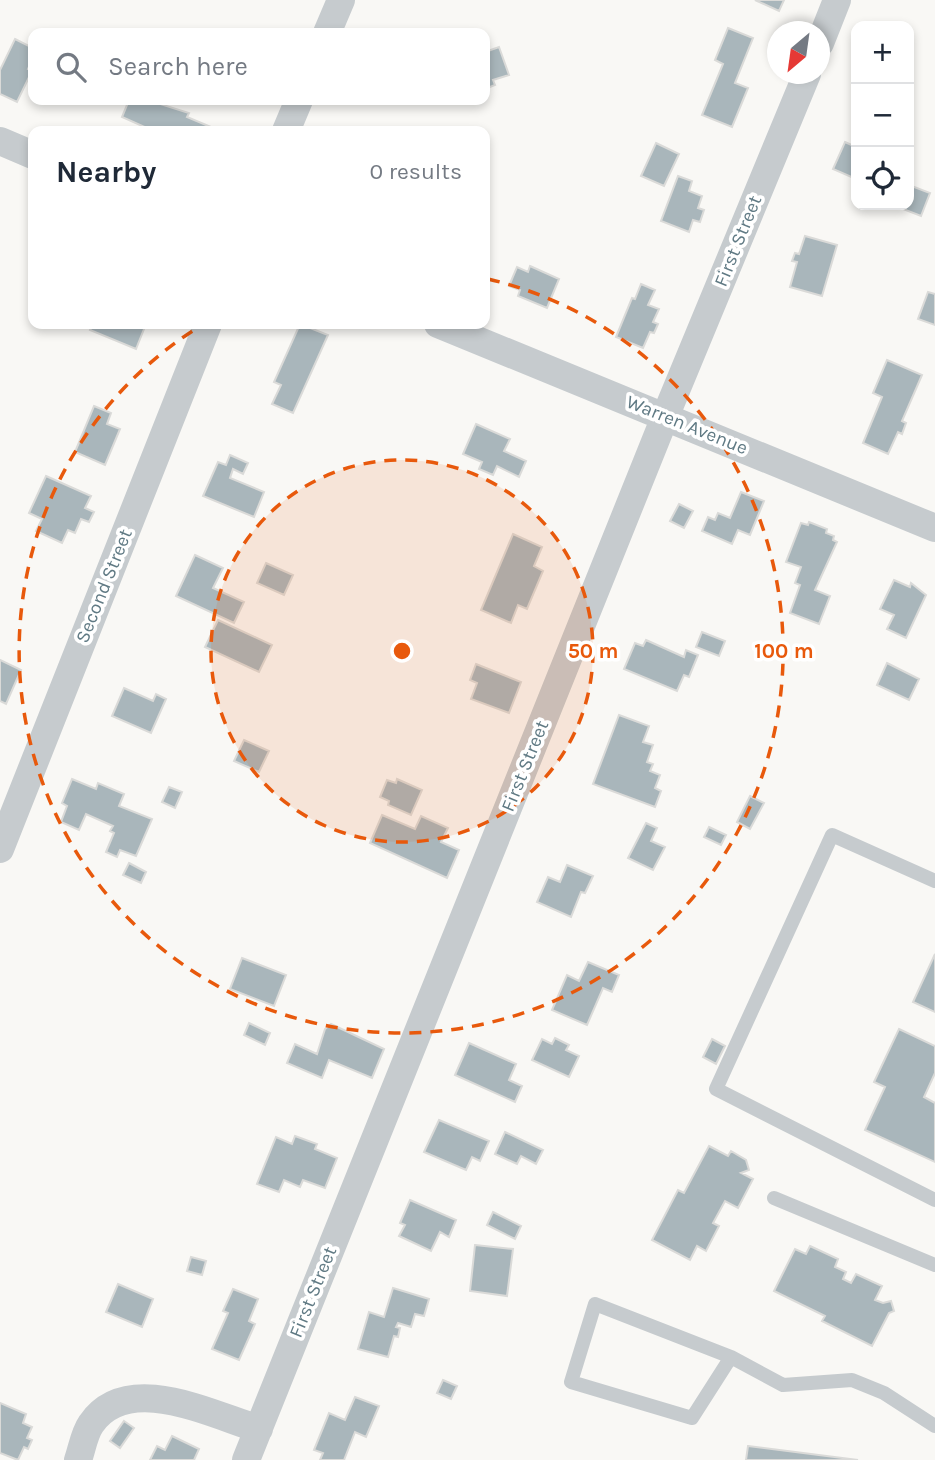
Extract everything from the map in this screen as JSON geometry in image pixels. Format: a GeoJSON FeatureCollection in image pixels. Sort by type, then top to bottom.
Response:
{"type":"FeatureCollection","features":[{"type":"Feature","properties":{"kind":"street"},"geometry":{"type":"LineString","coordinates":[[329,28],[341,0]]}},
{"type":"Feature","properties":{"kind":"street"},"geometry":{"type":"LineString","coordinates":[[829,21],[837,0]]}},
{"type":"Feature","properties":{"kind":"street","name":"First Street"},"geometry":{"type":"LineString","coordinates":[[246,1460],[665,417],[803,84]]}},
{"type":"Feature","properties":{"kind":"street"},"geometry":{"type":"LineString","coordinates":[[288,126],[297,105]]}},
{"type":"Feature","properties":{"kind":"street"},"geometry":{"type":"LineString","coordinates":[[0,141],[28,153]]}},
{"type":"Feature","properties":{"kind":"street","name":"Second Street"},"geometry":{"type":"LineString","coordinates":[[0,849],[206,329]]}},
{"type":"Feature","properties":{"kind":"street","name":"Warren Avenue"},"geometry":{"type":"LineString","coordinates":[[450,329],[935,528]]}},
{"type":"Feature","properties":{"kind":"street"},"geometry":{"type":"LineString","coordinates":[[78,1460],[89,1426],[101,1412],[119,1401],[136,1396],[159,1398],[258,1429]]}},
{"type":"Feature","properties":{"kind":"lane"},"geometry":{"type":"LineString","coordinates":[[935,881],[832,835],[716,1089],[935,1200]]}},
{"type":"Feature","properties":{"kind":"lane"},"geometry":{"type":"LineString","coordinates":[[774,1198],[935,1265]]}},
{"type":"Feature","properties":{"kind":"lane"},"geometry":{"type":"LineString","coordinates":[[731,1357],[692,1418],[571,1382],[595,1304],[731,1357],[783,1385],[852,1380],[884,1393],[935,1426]]}},
{"type":"Feature","properties":{"kind":"building"},"geometry":{"type":"Polygon","coordinates":[[[755,0],[784,0],[779,11],[755,0]]]}},
{"type":"Feature","properties":{"kind":"building"},"geometry":{"type":"Polygon","coordinates":[[[728,28],[753,38],[735,83],[748,88],[732,127],[702,115],[723,64],[715,60],[728,28]]]}},
{"type":"Feature","properties":{"kind":"building"},"geometry":{"type":"Polygon","coordinates":[[[15,39],[28,46],[28,79],[17,102],[0,94],[0,70],[15,39]]]}},
{"type":"Feature","properties":{"kind":"building"},"geometry":{"type":"Polygon","coordinates":[[[499,47],[509,75],[493,80],[495,85],[490,87],[490,50],[499,47]]]}},
{"type":"Feature","properties":{"kind":"building"},"geometry":{"type":"Polygon","coordinates":[[[127,105],[163,105],[189,113],[187,117],[208,126],[142,126],[122,117],[127,105]]]}},
{"type":"Feature","properties":{"kind":"building"},"geometry":{"type":"Polygon","coordinates":[[[845,142],[851,145],[851,177],[833,169],[845,142]]]}},
{"type":"Feature","properties":{"kind":"building"},"geometry":{"type":"Polygon","coordinates":[[[656,143],[679,154],[664,186],[641,176],[656,143]]]}},
{"type":"Feature","properties":{"kind":"building"},"geometry":{"type":"Polygon","coordinates":[[[678,176],[692,181],[689,191],[702,196],[698,208],[704,210],[700,222],[693,220],[689,232],[661,221],[678,176]]]}},
{"type":"Feature","properties":{"kind":"building"},"geometry":{"type":"Polygon","coordinates":[[[914,187],[930,193],[921,216],[906,210],[914,210],[914,187]]]}},
{"type":"Feature","properties":{"kind":"building"},"geometry":{"type":"Polygon","coordinates":[[[805,236],[837,245],[822,296],[790,287],[797,262],[792,261],[795,253],[799,254],[805,236]]]}},
{"type":"Feature","properties":{"kind":"building"},"geometry":{"type":"Polygon","coordinates":[[[530,266],[559,279],[547,308],[518,296],[520,290],[509,286],[517,267],[528,272],[530,266]]]}},
{"type":"Feature","properties":{"kind":"building"},"geometry":{"type":"Polygon","coordinates":[[[641,284],[655,290],[648,305],[659,309],[653,322],[658,324],[654,333],[650,332],[643,348],[616,337],[632,298],[635,299],[641,284]]]}},
{"type":"Feature","properties":{"kind":"building"},"geometry":{"type":"Polygon","coordinates":[[[928,292],[935,294],[935,325],[918,319],[928,292]]]}},
{"type":"Feature","properties":{"kind":"building"},"geometry":{"type":"Polygon","coordinates":[[[90,329],[144,329],[136,349],[90,329]]]}},
{"type":"Feature","properties":{"kind":"building"},"geometry":{"type":"Polygon","coordinates":[[[298,329],[313,329],[328,335],[293,413],[272,404],[281,385],[274,382],[298,329]]]}},
{"type":"Feature","properties":{"kind":"building"},"geometry":{"type":"Polygon","coordinates":[[[887,360],[922,375],[902,421],[906,423],[902,434],[898,432],[888,454],[863,443],[882,397],[873,393],[887,360]]]}},
{"type":"Feature","properties":{"kind":"building"},"geometry":{"type":"Polygon","coordinates":[[[94,406],[111,413],[107,424],[120,429],[105,465],[75,452],[94,406]]]}},
{"type":"Feature","properties":{"kind":"building"},"geometry":{"type":"Polygon","coordinates":[[[476,424],[510,439],[504,451],[526,461],[519,477],[497,466],[493,475],[479,469],[482,462],[463,454],[476,424]]]}},
{"type":"Feature","properties":{"kind":"building"},"geometry":{"type":"Polygon","coordinates":[[[230,455],[248,463],[243,474],[233,469],[230,478],[264,492],[254,517],[203,496],[218,462],[226,465],[230,455]]]}},
{"type":"Feature","properties":{"kind":"building"},"geometry":{"type":"Polygon","coordinates":[[[46,476],[91,496],[85,508],[94,512],[89,522],[81,519],[75,533],[68,530],[62,543],[36,531],[42,519],[29,513],[46,476]]]}},
{"type":"Feature","properties":{"kind":"building"},"geometry":{"type":"Polygon","coordinates":[[[741,492],[764,501],[750,535],[738,530],[732,544],[702,531],[708,517],[715,520],[718,513],[730,518],[741,492]]]}},
{"type":"Feature","properties":{"kind":"building"},"geometry":{"type":"Polygon","coordinates":[[[679,504],[693,511],[684,528],[670,521],[679,504]]]}},
{"type":"Feature","properties":{"kind":"building"},"geometry":{"type":"Polygon","coordinates":[[[809,522],[827,529],[826,533],[834,536],[833,540],[837,542],[815,590],[830,596],[819,624],[790,613],[800,585],[795,583],[801,567],[786,562],[801,523],[808,525],[809,522]]]}},
{"type":"Feature","properties":{"kind":"building"},"geometry":{"type":"Polygon","coordinates":[[[513,534],[542,547],[534,566],[543,571],[527,609],[518,605],[511,623],[481,610],[513,534]]]}},
{"type":"Feature","properties":{"kind":"building"},"geometry":{"type":"Polygon","coordinates":[[[195,555],[223,568],[213,588],[244,602],[234,623],[176,596],[195,555]]]}},
{"type":"Feature","properties":{"kind":"building"},"geometry":{"type":"Polygon","coordinates":[[[266,563],[293,575],[284,595],[257,583],[266,563]]]}},
{"type":"Feature","properties":{"kind":"building"},"geometry":{"type":"Polygon","coordinates":[[[894,580],[910,587],[911,583],[926,595],[906,638],[887,629],[894,615],[880,609],[894,580]]]}},
{"type":"Feature","properties":{"kind":"building"},"geometry":{"type":"Polygon","coordinates":[[[218,620],[272,645],[259,672],[205,647],[218,620]]]}},
{"type":"Feature","properties":{"kind":"building"},"geometry":{"type":"Polygon","coordinates":[[[702,632],[725,641],[719,656],[696,647],[702,632]]]}},
{"type":"Feature","properties":{"kind":"building"},"geometry":{"type":"Polygon","coordinates":[[[646,640],[684,657],[686,650],[698,655],[689,677],[684,675],[677,691],[624,669],[635,643],[643,646],[646,640]]]}},
{"type":"Feature","properties":{"kind":"building"},"geometry":{"type":"Polygon","coordinates":[[[0,660],[21,670],[6,704],[0,701],[0,660]]]}},
{"type":"Feature","properties":{"kind":"building"},"geometry":{"type":"Polygon","coordinates":[[[887,663],[919,679],[909,700],[877,685],[887,663]]]}},
{"type":"Feature","properties":{"kind":"building"},"geometry":{"type":"Polygon","coordinates":[[[476,664],[521,682],[509,713],[471,699],[477,683],[470,680],[476,664]]]}},
{"type":"Feature","properties":{"kind":"building"},"geometry":{"type":"Polygon","coordinates":[[[124,688],[153,701],[156,694],[166,699],[151,733],[112,716],[124,688]]]}},
{"type":"Feature","properties":{"kind":"building"},"geometry":{"type":"Polygon","coordinates":[[[619,715],[649,726],[643,742],[653,745],[647,762],[653,764],[650,771],[660,775],[655,788],[661,791],[655,807],[593,784],[619,715]]]}},
{"type":"Feature","properties":{"kind":"building"},"geometry":{"type":"Polygon","coordinates":[[[244,740],[269,751],[259,772],[234,761],[244,740]]]}},
{"type":"Feature","properties":{"kind":"building"},"geometry":{"type":"Polygon","coordinates":[[[72,779],[96,789],[98,783],[124,794],[119,806],[152,819],[136,856],[120,850],[117,857],[106,852],[114,833],[110,831],[113,826],[86,814],[79,830],[61,822],[67,806],[62,803],[72,779]]]}},
{"type":"Feature","properties":{"kind":"building"},"geometry":{"type":"Polygon","coordinates":[[[397,779],[422,790],[411,815],[388,805],[389,801],[380,797],[387,780],[396,783],[397,779]]]}},
{"type":"Feature","properties":{"kind":"building"},"geometry":{"type":"Polygon","coordinates":[[[169,787],[182,792],[175,808],[162,802],[169,787]]]}},
{"type":"Feature","properties":{"kind":"building"},"geometry":{"type":"Polygon","coordinates":[[[750,796],[764,803],[750,829],[737,822],[750,796]]]}},
{"type":"Feature","properties":{"kind":"building"},"geometry":{"type":"Polygon","coordinates":[[[382,815],[415,829],[421,816],[448,828],[441,842],[459,850],[447,878],[370,843],[382,815]]]}},
{"type":"Feature","properties":{"kind":"building"},"geometry":{"type":"Polygon","coordinates":[[[646,823],[657,828],[651,841],[665,847],[653,870],[628,858],[646,823]]]}},
{"type":"Feature","properties":{"kind":"building"},"geometry":{"type":"Polygon","coordinates":[[[709,827],[726,835],[721,845],[704,837],[709,827]]]}},
{"type":"Feature","properties":{"kind":"building"},"geometry":{"type":"Polygon","coordinates":[[[129,863],[146,872],[141,883],[123,875],[129,863]]]}},
{"type":"Feature","properties":{"kind":"building"},"geometry":{"type":"Polygon","coordinates":[[[567,865],[593,876],[585,893],[581,892],[571,917],[537,902],[548,877],[560,882],[567,865]]]}},
{"type":"Feature","properties":{"kind":"building"},"geometry":{"type":"Polygon","coordinates":[[[935,954],[935,1012],[913,1002],[935,954]]]}},
{"type":"Feature","properties":{"kind":"building"},"geometry":{"type":"Polygon","coordinates":[[[242,958],[286,975],[274,1006],[230,989],[242,958]]]}},
{"type":"Feature","properties":{"kind":"building"},"geometry":{"type":"Polygon","coordinates":[[[588,962],[619,975],[612,992],[603,988],[587,1025],[552,1010],[567,975],[579,981],[588,962]]]}},
{"type":"Feature","properties":{"kind":"building"},"geometry":{"type":"Polygon","coordinates":[[[249,1023],[270,1033],[265,1045],[244,1035],[249,1023]]]}},
{"type":"Feature","properties":{"kind":"building"},"geometry":{"type":"Polygon","coordinates":[[[331,1024],[384,1049],[372,1078],[329,1060],[322,1078],[287,1063],[295,1044],[317,1054],[325,1029],[331,1024]]]}},
{"type":"Feature","properties":{"kind":"building"},"geometry":{"type":"Polygon","coordinates":[[[899,1029],[935,1046],[935,1073],[924,1097],[935,1103],[935,1162],[865,1130],[885,1087],[874,1082],[899,1029]]]}},
{"type":"Feature","properties":{"kind":"building"},"geometry":{"type":"Polygon","coordinates":[[[555,1038],[569,1045],[566,1050],[579,1056],[569,1077],[532,1060],[542,1039],[552,1044],[555,1038]]]}},
{"type":"Feature","properties":{"kind":"building"},"geometry":{"type":"Polygon","coordinates":[[[712,1039],[725,1046],[716,1064],[703,1057],[712,1039]]]}},
{"type":"Feature","properties":{"kind":"building"},"geometry":{"type":"Polygon","coordinates":[[[469,1043],[516,1064],[509,1080],[522,1086],[515,1102],[455,1075],[469,1043]]]}},
{"type":"Feature","properties":{"kind":"building"},"geometry":{"type":"Polygon","coordinates":[[[439,1120],[489,1141],[480,1161],[472,1157],[466,1170],[424,1152],[439,1120]]]}},
{"type":"Feature","properties":{"kind":"building"},"geometry":{"type":"Polygon","coordinates":[[[505,1132],[543,1150],[536,1164],[521,1156],[517,1164],[495,1154],[505,1132]]]}},
{"type":"Feature","properties":{"kind":"building"},"geometry":{"type":"Polygon","coordinates":[[[295,1136],[317,1144],[315,1149],[337,1158],[325,1188],[303,1180],[300,1187],[284,1180],[279,1192],[257,1184],[276,1137],[292,1144],[295,1136]]]}},
{"type":"Feature","properties":{"kind":"building"},"geometry":{"type":"Polygon","coordinates":[[[709,1146],[728,1156],[731,1151],[746,1160],[749,1170],[741,1173],[753,1179],[738,1208],[725,1201],[713,1223],[719,1226],[706,1251],[697,1246],[690,1260],[652,1240],[678,1190],[684,1193],[709,1146]]]}},
{"type":"Feature","properties":{"kind":"building"},"geometry":{"type":"Polygon","coordinates":[[[410,1200],[456,1220],[449,1237],[440,1232],[431,1251],[399,1236],[405,1225],[400,1223],[410,1200]]]}},
{"type":"Feature","properties":{"kind":"building"},"geometry":{"type":"Polygon","coordinates":[[[493,1212],[521,1226],[515,1239],[487,1225],[493,1212]]]}},
{"type":"Feature","properties":{"kind":"building"},"geometry":{"type":"Polygon","coordinates":[[[475,1245],[513,1249],[507,1296],[470,1291],[475,1245]]]}},
{"type":"Feature","properties":{"kind":"building"},"geometry":{"type":"Polygon","coordinates":[[[810,1246],[838,1259],[835,1267],[846,1272],[843,1279],[851,1283],[856,1274],[882,1286],[875,1300],[883,1303],[891,1301],[894,1311],[889,1313],[872,1346],[822,1321],[825,1316],[774,1291],[795,1249],[806,1254],[810,1246]]]}},
{"type":"Feature","properties":{"kind":"building"},"geometry":{"type":"Polygon","coordinates":[[[191,1257],[206,1261],[202,1275],[187,1271],[191,1257]]]}},
{"type":"Feature","properties":{"kind":"building"},"geometry":{"type":"Polygon","coordinates":[[[118,1284],[153,1299],[142,1327],[106,1312],[118,1284]]]}},
{"type":"Feature","properties":{"kind":"building"},"geometry":{"type":"Polygon","coordinates":[[[393,1288],[429,1299],[424,1316],[415,1314],[411,1327],[398,1323],[398,1337],[394,1336],[388,1357],[358,1349],[369,1312],[384,1317],[393,1288]]]}},
{"type":"Feature","properties":{"kind":"building"},"geometry":{"type":"Polygon","coordinates":[[[233,1289],[258,1299],[249,1321],[255,1324],[239,1360],[212,1349],[228,1313],[223,1311],[233,1289]]]}},
{"type":"Feature","properties":{"kind":"building"},"geometry":{"type":"Polygon","coordinates":[[[443,1380],[457,1386],[451,1399],[437,1393],[443,1380]]]}},
{"type":"Feature","properties":{"kind":"building"},"geometry":{"type":"Polygon","coordinates":[[[355,1397],[379,1406],[366,1437],[355,1432],[344,1460],[320,1460],[323,1453],[314,1450],[329,1413],[345,1420],[355,1397]]]}},
{"type":"Feature","properties":{"kind":"building"},"geometry":{"type":"Polygon","coordinates":[[[0,1403],[26,1414],[23,1423],[32,1427],[27,1438],[32,1440],[28,1449],[24,1447],[18,1460],[0,1453],[0,1403]]]}},
{"type":"Feature","properties":{"kind":"building"},"geometry":{"type":"Polygon","coordinates":[[[124,1421],[134,1428],[120,1448],[110,1441],[124,1421]]]}},
{"type":"Feature","properties":{"kind":"building"},"geometry":{"type":"Polygon","coordinates":[[[172,1436],[199,1449],[194,1460],[150,1460],[157,1446],[165,1450],[172,1436]]]}},
{"type":"Feature","properties":{"kind":"building"},"geometry":{"type":"Polygon","coordinates":[[[748,1446],[858,1460],[746,1460],[748,1446]]]}}]}
